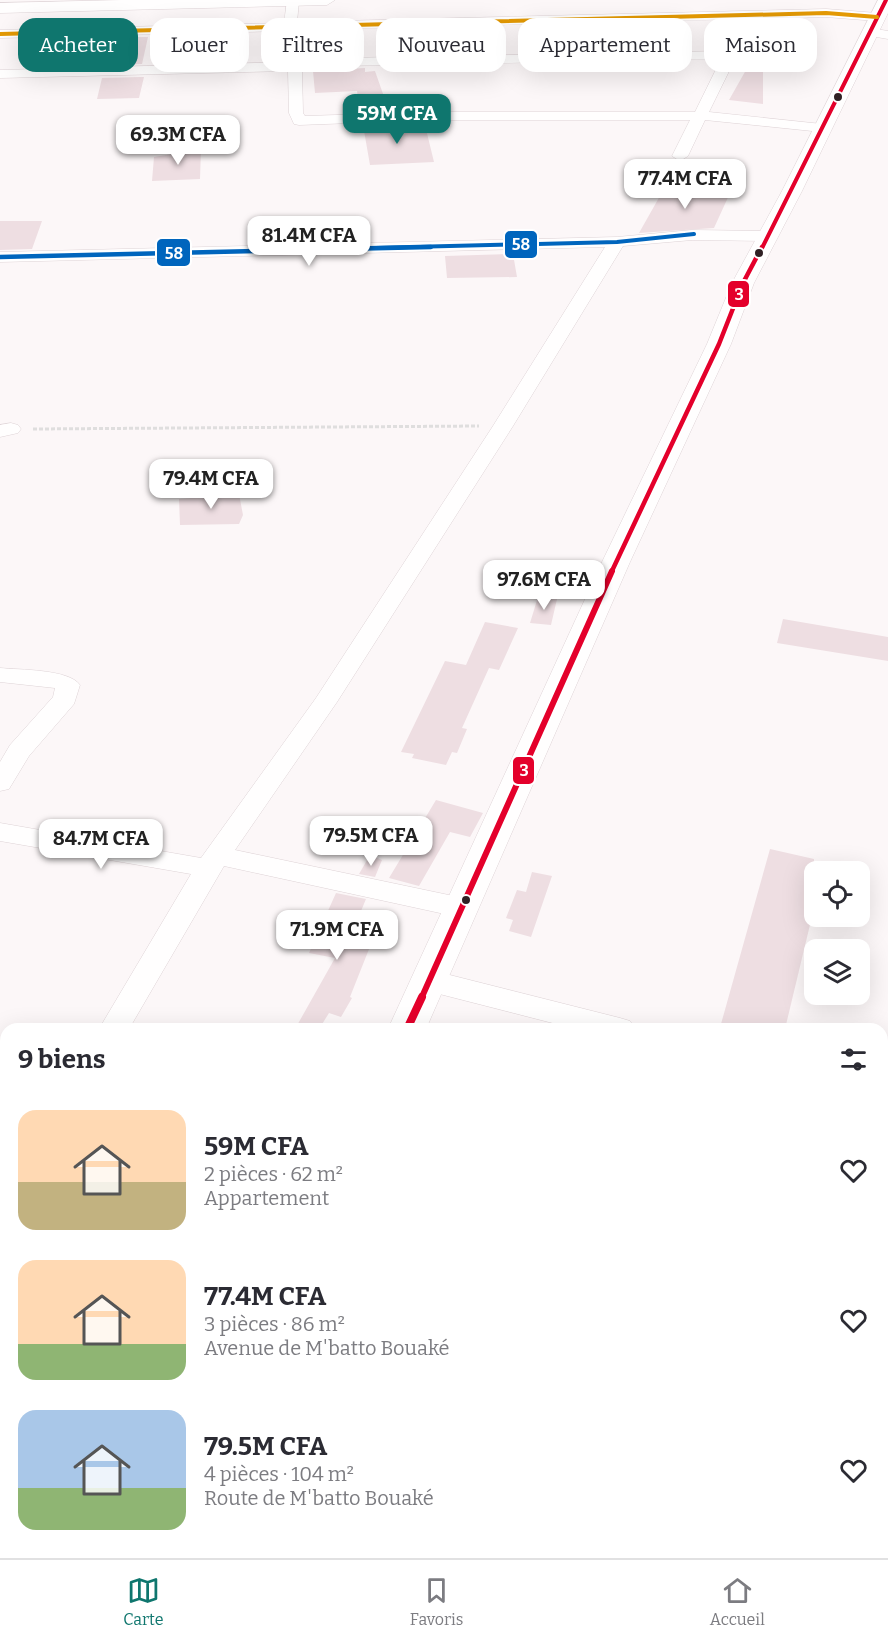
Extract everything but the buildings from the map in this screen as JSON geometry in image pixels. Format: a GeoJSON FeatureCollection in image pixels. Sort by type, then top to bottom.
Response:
{"type":"FeatureCollection","features":[{"type":"Feature","properties":{"kind":"main road"},"geometry":{"type":"LineString","coordinates":[[0,8],[327,0]]}},
{"type":"Feature","properties":{"kind":"main road"},"geometry":{"type":"LineString","coordinates":[[409,1023],[463,908],[616,562],[719,344],[743,283],[769,236],[822,128],[880,21]]}},
{"type":"Feature","properties":{"kind":"street"},"geometry":{"type":"LineString","coordinates":[[834,0],[841,13]]}},
{"type":"Feature","properties":{"kind":"street"},"geometry":{"type":"LineString","coordinates":[[291,18],[293,1]]}},
{"type":"Feature","properties":{"kind":"street"},"geometry":{"type":"LineString","coordinates":[[364,24],[841,13],[880,21]]}},
{"type":"Feature","properties":{"kind":"street"},"geometry":{"type":"LineString","coordinates":[[0,34],[261,27]]}},
{"type":"Feature","properties":{"kind":"street"},"geometry":{"type":"LineString","coordinates":[[364,62],[704,55]]}},
{"type":"Feature","properties":{"kind":"street"},"geometry":{"type":"LineString","coordinates":[[0,74],[261,67]]}},
{"type":"Feature","properties":{"kind":"street"},"geometry":{"type":"LineString","coordinates":[[295,72],[296,113],[299,121],[430,116],[716,116],[822,128]]}},
{"type":"Feature","properties":{"kind":"street"},"geometry":{"type":"LineString","coordinates":[[680,156],[722,72]]}},
{"type":"Feature","properties":{"kind":"street"},"geometry":{"type":"LineString","coordinates":[[0,257],[617,242],[709,234],[769,236]]}},
{"type":"Feature","properties":{"kind":"street"},"geometry":{"type":"LineString","coordinates":[[118,1023],[212,862],[325,702],[503,426],[617,242]]}},
{"type":"Feature","properties":{"kind":"street"},"geometry":{"type":"LineString","coordinates":[[0,675],[63,682],[68,685],[65,699],[19,751],[0,783]]}},
{"type":"Feature","properties":{"kind":"street"},"geometry":{"type":"LineString","coordinates":[[0,832],[112,849],[160,860],[212,862],[463,908]]}},
{"type":"Feature","properties":{"kind":"street"},"geometry":{"type":"LineString","coordinates":[[430,981],[596,1023]]}},
{"type":"Feature","properties":{"kind":"path"},"geometry":{"type":"LineString","coordinates":[[6,430],[503,426]]}},
{"type":"Feature","properties":{"kind":"transit line","name":"3"},"geometry":{"type":"LineString","coordinates":[[410,1023],[616,562],[719,344],[743,283],[792,191],[886,0]]}},
{"type":"Feature","properties":{"kind":"transit line"},"geometry":{"type":"LineString","coordinates":[[0,34],[826,13],[877,17]]}},
{"type":"Feature","properties":{"kind":"transit line","name":"58"},"geometry":{"type":"LineString","coordinates":[[0,257],[617,242],[694,234]]}}]}
